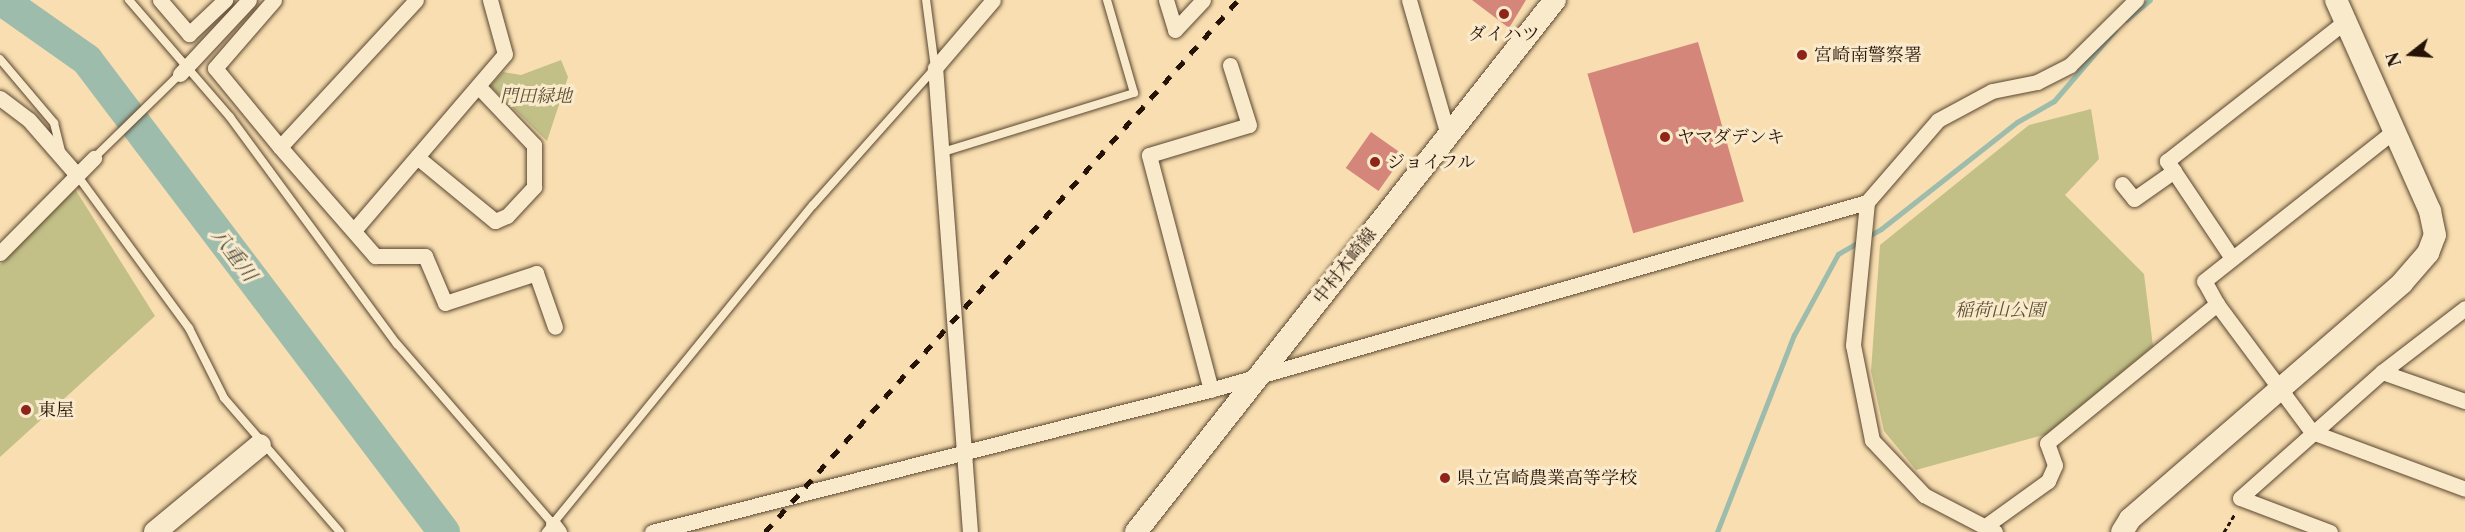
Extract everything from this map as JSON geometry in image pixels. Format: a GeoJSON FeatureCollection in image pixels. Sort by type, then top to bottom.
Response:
{"type":"FeatureCollection","features":[{"type":"Feature","properties":{"kind":"street"},"geometry":{"type":"LineString","coordinates":[[160,0],[189,34],[225,0]]}},
{"type":"Feature","properties":{"kind":"street"},"geometry":{"type":"LineString","coordinates":[[184,69],[249,0]]}},
{"type":"Feature","properties":{"kind":"street"},"geometry":{"type":"LineString","coordinates":[[274,0],[215,68],[280,147],[355,230],[375,256],[425,256],[445,303],[536,273],[555,327]]}},
{"type":"Feature","properties":{"kind":"street"},"geometry":{"type":"LineString","coordinates":[[280,147],[416,0]]}},
{"type":"Feature","properties":{"kind":"street"},"geometry":{"type":"LineString","coordinates":[[355,230],[506,54],[490,0]]}},
{"type":"Feature","properties":{"kind":"street"},"geometry":{"type":"LineString","coordinates":[[969,532],[935,68],[993,0]]}},
{"type":"Feature","properties":{"kind":"street"},"geometry":{"type":"LineString","coordinates":[[1166,0],[1175,30],[1203,0]]}},
{"type":"Feature","properties":{"kind":"street"},"geometry":{"type":"LineString","coordinates":[[1409,0],[1448,135]]}},
{"type":"Feature","properties":{"kind":"street","name":"中村木崎線"},"geometry":{"type":"LineString","coordinates":[[1136,532],[1555,0]]}},
{"type":"Feature","properties":{"kind":"street"},"geometry":{"type":"LineString","coordinates":[[652,532],[963,450],[1258,377],[1867,202],[1938,120],[1992,91],[2037,82],[2070,65],[2136,0]]}},
{"type":"Feature","properties":{"kind":"street"},"geometry":{"type":"LineString","coordinates":[[2122,532],[2130,519],[2280,389],[2428,253],[2435,235],[2430,211],[2336,0]]}},
{"type":"Feature","properties":{"kind":"street"},"geometry":{"type":"LineString","coordinates":[[2232,258],[2168,161],[2344,22]]}},
{"type":"Feature","properties":{"kind":"street"},"geometry":{"type":"LineString","coordinates":[[1210,390],[1149,155],[1249,125],[1230,65]]}},
{"type":"Feature","properties":{"kind":"street"},"geometry":{"type":"LineString","coordinates":[[417,157],[495,222],[507,216],[534,187],[534,145],[478,86]]}},
{"type":"Feature","properties":{"kind":"street"},"geometry":{"type":"LineString","coordinates":[[0,98],[63,155],[77,175]]}},
{"type":"Feature","properties":{"kind":"street"},"geometry":{"type":"LineString","coordinates":[[2393,132],[2204,281],[2217,304],[2312,432],[2465,489]]}},
{"type":"Feature","properties":{"kind":"street"},"geometry":{"type":"LineString","coordinates":[[0,254],[94,158]]}},
{"type":"Feature","properties":{"kind":"street"},"geometry":{"type":"LineString","coordinates":[[2122,184],[2134,199],[2174,171]]}},
{"type":"Feature","properties":{"kind":"street"},"geometry":{"type":"LineString","coordinates":[[1867,202],[1853,345],[1872,440],[1924,495],[1990,530],[2048,481],[2055,465],[2047,443],[2217,304]]}},
{"type":"Feature","properties":{"kind":"street"},"geometry":{"type":"LineString","coordinates":[[2330,532],[2244,499],[2312,432],[2382,372],[2465,308]]}},
{"type":"Feature","properties":{"kind":"street"},"geometry":{"type":"LineString","coordinates":[[2382,372],[2465,401]]}},
{"type":"Feature","properties":{"kind":"street"},"geometry":{"type":"LineString","coordinates":[[155,532],[260,445]]}},
{"type":"Feature","properties":{"kind":"lane"},"geometry":{"type":"LineString","coordinates":[[129,0],[397,344],[552,529],[813,205],[935,68],[926,0]]}},
{"type":"Feature","properties":{"kind":"lane"},"geometry":{"type":"LineString","coordinates":[[940,153],[1134,93],[1107,0]]}},
{"type":"Feature","properties":{"kind":"lane"},"geometry":{"type":"LineString","coordinates":[[0,59],[54,123],[63,155]]}},
{"type":"Feature","properties":{"kind":"lane"},"geometry":{"type":"LineString","coordinates":[[94,158],[184,69]]}},
{"type":"Feature","properties":{"kind":"lane"},"geometry":{"type":"LineString","coordinates":[[77,175],[189,328],[224,398],[260,445],[340,532]]}},
{"type":"Feature","properties":{"kind":"path"},"geometry":{"type":"LineString","coordinates":[[2224,532],[2244,499]]}},
{"type":"Feature","properties":{"kind":"green space","name":"門田緑地"},"geometry":{"type":"Polygon","coordinates":[[[561,60],[568,77],[547,141],[490,86],[503,72],[521,75],[561,60]]]}},
{"type":"Feature","properties":{"kind":"green space","name":"稲荷山公園"},"geometry":{"type":"Polygon","coordinates":[[[2091,109],[2099,159],[2065,195],[2144,274],[2153,346],[2047,434],[1916,470],[1884,431],[1871,371],[1880,245],[2029,125],[2091,109]]]}},
{"type":"Feature","properties":{"kind":"green space"},"geometry":{"type":"Polygon","coordinates":[[[75,189],[155,316],[0,457],[0,265],[75,189]]]}},
{"type":"Feature","properties":{"kind":"building","name":"ダイハツ"},"geometry":{"type":"Polygon","coordinates":[[[1472,0],[1526,0],[1509,28],[1472,0]]]}},
{"type":"Feature","properties":{"kind":"building","name":"ヤマダデンキ"},"geometry":{"type":"Polygon","coordinates":[[[1698,42],[1744,202],[1633,233],[1587,74],[1698,42]]]}},
{"type":"Feature","properties":{"kind":"building","name":"ジョイフル"},"geometry":{"type":"Polygon","coordinates":[[[1371,132],[1404,155],[1379,191],[1346,168],[1371,132]]]}},
{"type":"Feature","properties":{"kind":"waterway","name":"八重川"},"geometry":{"type":"LineString","coordinates":[[2,0],[87,60],[444,532]]}},
{"type":"Feature","properties":{"kind":"waterway"},"geometry":{"type":"LineString","coordinates":[[2126,20],[2150,0]]}},
{"type":"Feature","properties":{"kind":"waterway"},"geometry":{"type":"LineString","coordinates":[[1717,532],[1794,335],[1838,254],[1881,229],[2017,122],[2054,101],[2115,30]]}},
{"type":"Feature","properties":{"kind":"railway"},"geometry":{"type":"LineString","coordinates":[[765,532],[1238,0]]}},
{"type":"Feature","properties":{"kind":"place","name":"ダイハツ"},"geometry":{"type":"Point","coordinates":[1504,14]}},
{"type":"Feature","properties":{"kind":"place","name":"宮崎南警察署"},"geometry":{"type":"Point","coordinates":[1802,55]}},
{"type":"Feature","properties":{"kind":"place","name":"ヤマダデンキ"},"geometry":{"type":"Point","coordinates":[1665,137]}},
{"type":"Feature","properties":{"kind":"place","name":"ジョイフル"},"geometry":{"type":"Point","coordinates":[1375,162]}},
{"type":"Feature","properties":{"kind":"place","name":"東屋"},"geometry":{"type":"Point","coordinates":[26,410]}},
{"type":"Feature","properties":{"kind":"place","name":"県立宮崎農業高等学校"},"geometry":{"type":"Point","coordinates":[1445,478]}}]}
